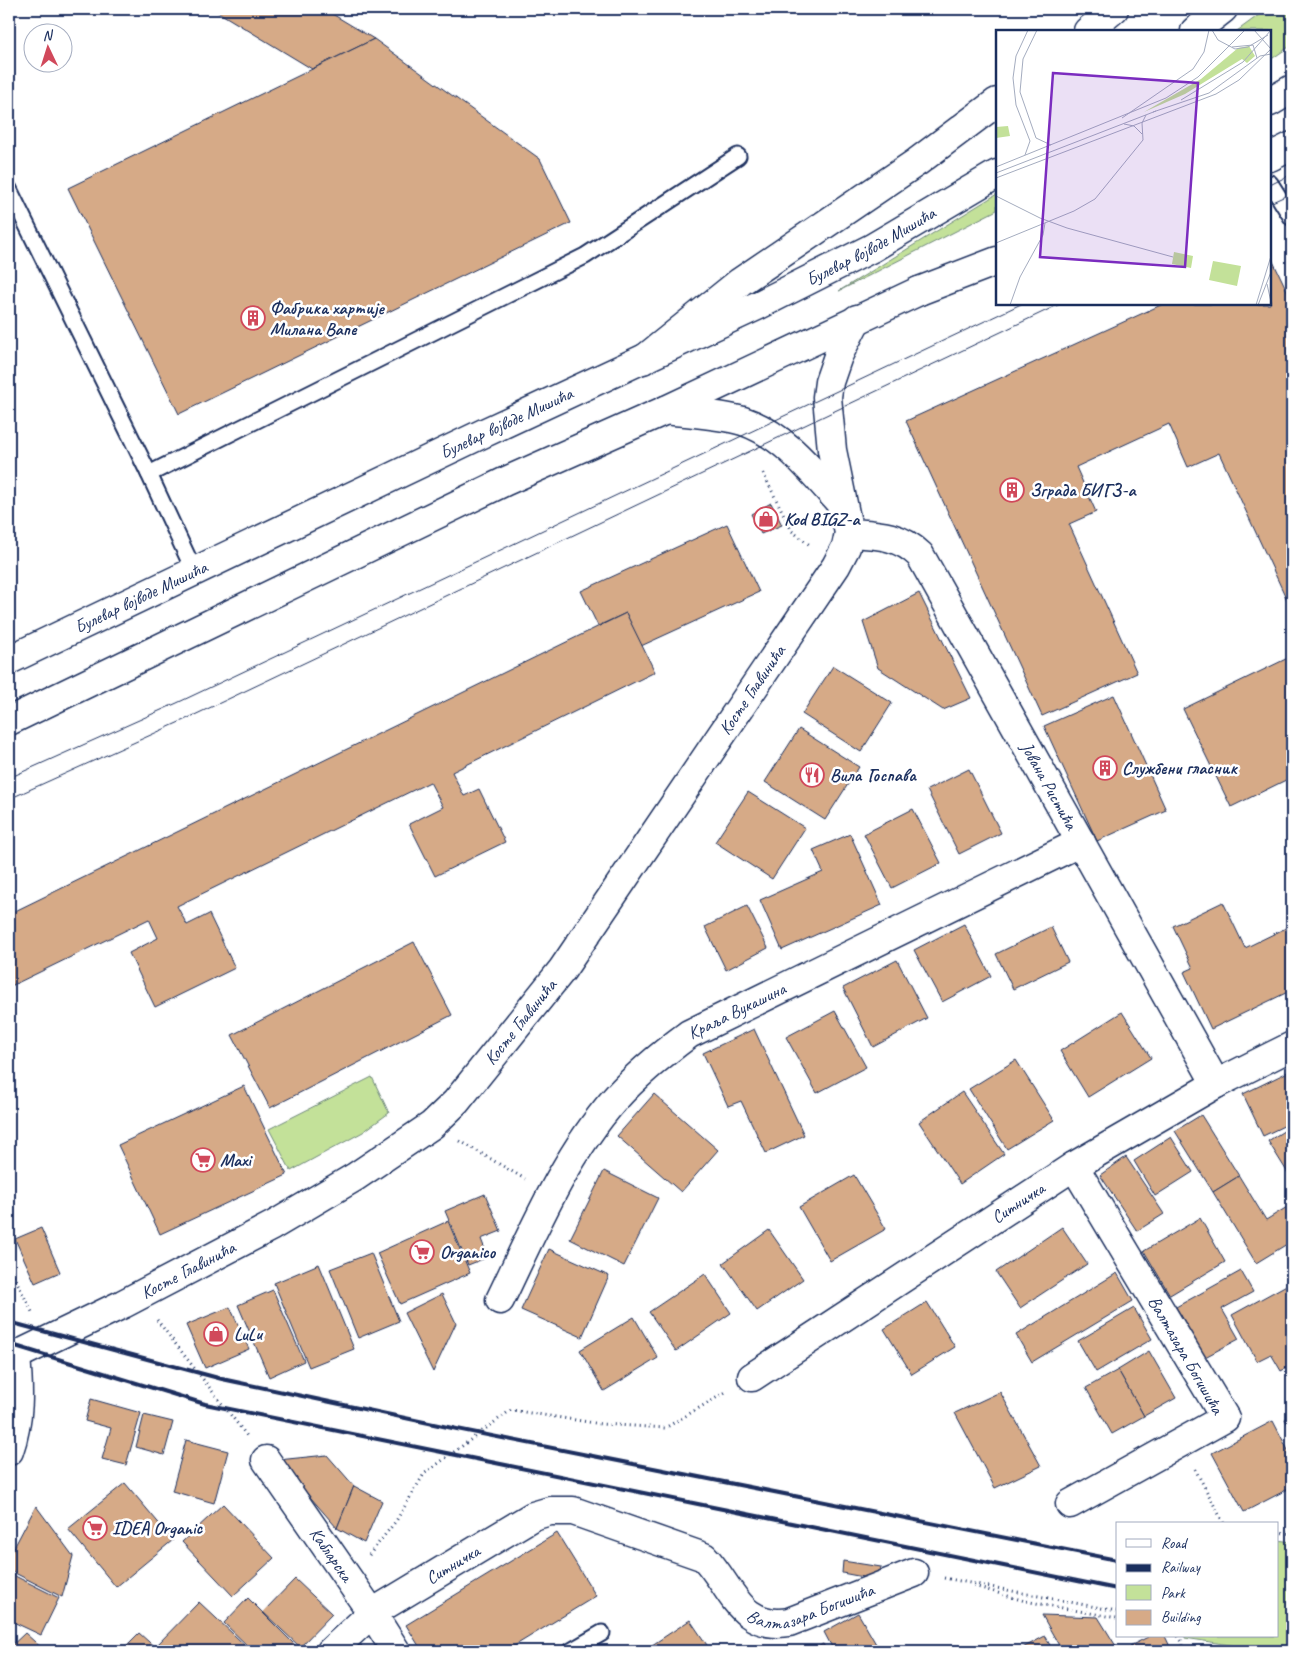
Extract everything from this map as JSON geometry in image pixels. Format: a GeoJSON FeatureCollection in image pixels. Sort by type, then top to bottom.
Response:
{"type":"FeatureCollection","features":[{"type":"Feature","properties":{"kind":"main road"},"geometry":{"type":"LineString","coordinates":[[1089,30],[1114,9]]}},
{"type":"Feature","properties":{"kind":"main road"},"geometry":{"type":"LineString","coordinates":[[1196,30],[1223,9]]}},
{"type":"Feature","properties":{"kind":"main road"},"geometry":{"type":"LineString","coordinates":[[1271,101],[1292,89]]}},
{"type":"Feature","properties":{"kind":"main road"},"geometry":{"type":"LineString","coordinates":[[643,360],[740,282],[901,173],[996,103]]}},
{"type":"Feature","properties":{"kind":"main road"},"geometry":{"type":"LineString","coordinates":[[1271,156],[1292,146]]}},
{"type":"Feature","properties":{"kind":"main road","name":"Булевар војводе Мишића"},"geometry":{"type":"LineString","coordinates":[[14,654],[195,573],[484,433],[759,305],[872,248],[996,175]]}},
{"type":"Feature","properties":{"kind":"main road"},"geometry":{"type":"LineString","coordinates":[[919,291],[996,251]]}},
{"type":"Feature","properties":{"kind":"main road"},"geometry":{"type":"LineString","coordinates":[[9,721],[506,481],[666,410],[919,291],[996,261]]}},
{"type":"Feature","properties":{"kind":"main road"},"geometry":{"type":"LineString","coordinates":[[849,533],[832,450],[827,397],[829,382],[838,356],[857,319]]}},
{"type":"Feature","properties":{"kind":"main road"},"geometry":{"type":"LineString","coordinates":[[666,410],[716,416],[742,421],[760,428],[776,438],[804,463],[842,504]]}},
{"type":"Feature","properties":{"kind":"main road","name":"Јована Ристића"},"geometry":{"type":"LineString","coordinates":[[849,533],[889,536],[908,544],[920,555],[1216,1084]]}},
{"type":"Feature","properties":{"kind":"main road","name":"Косте Главинића"},"geometry":{"type":"LineString","coordinates":[[11,1352],[272,1226],[403,1146],[432,1125],[456,1102],[562,970],[836,566],[846,547],[849,533]]}},
{"type":"Feature","properties":{"kind":"main road","name":"Краља Вукашина"},"geometry":{"type":"LineString","coordinates":[[500,1300],[552,1194],[592,1128],[629,1084],[660,1055],[689,1034],[1081,842]]}},
{"type":"Feature","properties":{"kind":"main road","name":"Ситничка"},"geometry":{"type":"LineString","coordinates":[[752,1377],[1074,1166],[1216,1084],[1292,1046]]}},
{"type":"Feature","properties":{"kind":"main road","name":"Валтазара Богишића"},"geometry":{"type":"LineString","coordinates":[[1070,1504],[1225,1418],[1074,1166]]}},
{"type":"Feature","properties":{"kind":"main road"},"geometry":{"type":"LineString","coordinates":[[9,1451],[16,1429],[19,1406],[11,1352]]}},
{"type":"Feature","properties":{"kind":"main road","name":"Кабларска"},"geometry":{"type":"LineString","coordinates":[[266,1460],[350,1580],[396,1651]]}},
{"type":"Feature","properties":{"kind":"main road","name":"Валтазара Богишића"},"geometry":{"type":"LineString","coordinates":[[533,1516],[550,1511],[573,1511],[704,1557],[716,1569],[735,1601],[763,1622],[776,1624],[789,1622],[914,1573]]}},
{"type":"Feature","properties":{"kind":"main road","name":"Ситничка"},"geometry":{"type":"LineString","coordinates":[[331,1651],[372,1613],[533,1516]]}},
{"type":"Feature","properties":{"kind":"lane"},"geometry":{"type":"LineString","coordinates":[[149,474],[585,256],[738,156]]}},
{"type":"Feature","properties":{"kind":"lane"},"geometry":{"type":"LineString","coordinates":[[1271,185],[1292,218]]}},
{"type":"Feature","properties":{"kind":"lane"},"geometry":{"type":"LineString","coordinates":[[9,189],[149,474],[195,573]]}},
{"type":"Feature","properties":{"kind":"lane"},"geometry":{"type":"LineString","coordinates":[[571,1651],[602,1633]]}},
{"type":"Feature","properties":{"kind":"path"},"geometry":{"type":"LineString","coordinates":[[454,1137],[526,1180]]}},
{"type":"Feature","properties":{"kind":"path"},"geometry":{"type":"LineString","coordinates":[[9,1266],[34,1317]]}},
{"type":"Feature","properties":{"kind":"path"},"geometry":{"type":"LineString","coordinates":[[165,1332],[266,1460]]}},
{"type":"Feature","properties":{"kind":"path"},"geometry":{"type":"LineString","coordinates":[[350,1580],[396,1521],[424,1474],[511,1410],[601,1424],[665,1428],[752,1377]]}},
{"type":"Feature","properties":{"kind":"path"},"geometry":{"type":"LineString","coordinates":[[1181,1443],[1223,1522]]}},
{"type":"Feature","properties":{"kind":"path"},"geometry":{"type":"LineString","coordinates":[[1278,1532],[1292,1534]]}},
{"type":"Feature","properties":{"kind":"path"},"geometry":{"type":"LineString","coordinates":[[914,1573],[1116,1611]]}},
{"type":"Feature","properties":{"kind":"path"},"geometry":{"type":"LineString","coordinates":[[957,1581],[1025,1601],[1116,1618]]}},
{"type":"Feature","properties":{"kind":"path"},"geometry":{"type":"LineString","coordinates":[[1179,1638],[1183,1643],[1183,1651]]}},
{"type":"Feature","properties":{"kind":"green space"},"geometry":{"type":"Polygon","coordinates":[[[1267,9],[1292,9],[1292,45],[1271,59],[1271,30],[1238,30],[1267,9]]]}},
{"type":"Feature","properties":{"kind":"green space"},"geometry":{"type":"Polygon","coordinates":[[[996,195],[996,211],[839,291],[996,195]]]}},
{"type":"Feature","properties":{"kind":"green space"},"geometry":{"type":"Polygon","coordinates":[[[372,1077],[389,1113],[363,1132],[291,1171],[269,1129],[372,1077]]]}},
{"type":"Feature","properties":{"kind":"green space"},"geometry":{"type":"Polygon","coordinates":[[[1278,1540],[1292,1542],[1292,1651],[1268,1651],[1185,1638],[1278,1638],[1278,1540]]]}},
{"type":"Feature","properties":{"kind":"building"},"geometry":{"type":"Polygon","coordinates":[[[213,9],[324,9],[374,39],[312,69],[213,9]]]}},
{"type":"Feature","properties":{"kind":"building","name":"Фабрика хартије Милана Вапе"},"geometry":{"type":"Polygon","coordinates":[[[374,39],[540,159],[571,223],[179,414],[68,188],[374,39]]]}},
{"type":"Feature","properties":{"kind":"building","name":"Зграда БИГЗ-а"},"geometry":{"type":"Polygon","coordinates":[[[1271,257],[1292,301],[1292,357],[1289,358],[1292,365],[1292,600],[1288,602],[1219,453],[1188,467],[1169,424],[1076,467],[1096,512],[1069,524],[1137,673],[1042,716],[906,421],[1161,305],[1271,305],[1271,257]]]}},
{"type":"Feature","properties":{"kind":"building","name":"Kod BIGZ-a"},"geometry":{"type":"Polygon","coordinates":[[[771,503],[782,525],[761,534],[751,514],[771,503]]]}},
{"type":"Feature","properties":{"kind":"building"},"geometry":{"type":"Polygon","coordinates":[[[727,524],[759,592],[641,646],[626,613],[598,626],[581,591],[727,524]]]}},
{"type":"Feature","properties":{"kind":"building"},"geometry":{"type":"Polygon","coordinates":[[[919,593],[971,698],[943,710],[878,668],[863,622],[919,593]]]}},
{"type":"Feature","properties":{"kind":"building"},"geometry":{"type":"Polygon","coordinates":[[[626,613],[655,672],[452,772],[464,796],[479,789],[505,842],[435,876],[409,824],[443,807],[430,782],[177,906],[187,925],[209,914],[235,968],[155,1007],[129,953],[158,938],[149,919],[9,987],[9,914],[626,613]]]}},
{"type":"Feature","properties":{"kind":"building"},"geometry":{"type":"Polygon","coordinates":[[[1292,656],[1292,777],[1231,807],[1183,709],[1292,656]]]}},
{"type":"Feature","properties":{"kind":"building"},"geometry":{"type":"Polygon","coordinates":[[[833,666],[892,703],[861,752],[802,714],[833,666]]]}},
{"type":"Feature","properties":{"kind":"building","name":"Службени гласник"},"geometry":{"type":"Polygon","coordinates":[[[1114,695],[1166,810],[1097,841],[1044,726],[1114,695]]]}},
{"type":"Feature","properties":{"kind":"building","name":"Вила Госпава"},"geometry":{"type":"Polygon","coordinates":[[[799,729],[859,767],[825,820],[765,782],[799,729]]]}},
{"type":"Feature","properties":{"kind":"building"},"geometry":{"type":"Polygon","coordinates":[[[969,769],[1001,833],[959,854],[927,790],[969,769]]]}},
{"type":"Feature","properties":{"kind":"building"},"geometry":{"type":"Polygon","coordinates":[[[748,792],[805,828],[772,879],[715,842],[748,792]]]}},
{"type":"Feature","properties":{"kind":"building"},"geometry":{"type":"Polygon","coordinates":[[[913,809],[941,863],[892,888],[864,834],[913,809]]]}},
{"type":"Feature","properties":{"kind":"building"},"geometry":{"type":"Polygon","coordinates":[[[850,834],[882,905],[782,950],[760,900],[823,872],[813,850],[850,834]]]}},
{"type":"Feature","properties":{"kind":"building"},"geometry":{"type":"Polygon","coordinates":[[[1223,902],[1245,948],[1292,925],[1292,990],[1211,1029],[1184,972],[1193,968],[1173,926],[1223,902]]]}},
{"type":"Feature","properties":{"kind":"building"},"geometry":{"type":"Polygon","coordinates":[[[747,906],[768,948],[726,970],[705,927],[747,906]]]}},
{"type":"Feature","properties":{"kind":"building"},"geometry":{"type":"Polygon","coordinates":[[[964,924],[991,976],[942,1002],[914,950],[964,924]]]}},
{"type":"Feature","properties":{"kind":"building"},"geometry":{"type":"Polygon","coordinates":[[[1051,927],[1068,962],[1013,989],[996,954],[1051,927]]]}},
{"type":"Feature","properties":{"kind":"building"},"geometry":{"type":"Polygon","coordinates":[[[414,942],[452,1015],[270,1108],[232,1035],[414,942]]]}},
{"type":"Feature","properties":{"kind":"building"},"geometry":{"type":"Polygon","coordinates":[[[897,960],[927,1018],[873,1047],[843,988],[897,960]]]}},
{"type":"Feature","properties":{"kind":"building"},"geometry":{"type":"Polygon","coordinates":[[[835,1011],[866,1067],[817,1093],[786,1037],[835,1011]]]}},
{"type":"Feature","properties":{"kind":"building"},"geometry":{"type":"Polygon","coordinates":[[[1122,1012],[1151,1058],[1088,1097],[1060,1051],[1122,1012]]]}},
{"type":"Feature","properties":{"kind":"building"},"geometry":{"type":"Polygon","coordinates":[[[754,1029],[804,1135],[766,1153],[741,1101],[728,1106],[703,1053],[754,1029]]]}},
{"type":"Feature","properties":{"kind":"building"},"geometry":{"type":"Polygon","coordinates":[[[1016,1060],[1054,1120],[1007,1149],[969,1089],[1016,1060]]]}},
{"type":"Feature","properties":{"kind":"building"},"geometry":{"type":"Polygon","coordinates":[[[1292,1070],[1292,1122],[1263,1136],[1243,1094],[1292,1070]]]}},
{"type":"Feature","properties":{"kind":"building","name":"Maxi"},"geometry":{"type":"Polygon","coordinates":[[[244,1086],[287,1175],[160,1234],[118,1145],[244,1086]]]}},
{"type":"Feature","properties":{"kind":"building"},"geometry":{"type":"Polygon","coordinates":[[[962,1092],[1004,1154],[960,1184],[919,1122],[962,1092]]]}},
{"type":"Feature","properties":{"kind":"building"},"geometry":{"type":"Polygon","coordinates":[[[654,1094],[718,1150],[681,1192],[617,1136],[654,1094]]]}},
{"type":"Feature","properties":{"kind":"building"},"geometry":{"type":"Polygon","coordinates":[[[1201,1115],[1239,1176],[1213,1192],[1175,1131],[1201,1115]]]}},
{"type":"Feature","properties":{"kind":"building"},"geometry":{"type":"Polygon","coordinates":[[[1290,1127],[1292,1129],[1291,1178],[1268,1141],[1290,1127]]]}},
{"type":"Feature","properties":{"kind":"building"},"geometry":{"type":"Polygon","coordinates":[[[1171,1137],[1193,1172],[1155,1196],[1134,1161],[1171,1137]]]}},
{"type":"Feature","properties":{"kind":"building"},"geometry":{"type":"Polygon","coordinates":[[[1126,1157],[1164,1214],[1137,1231],[1100,1175],[1126,1157]]]}},
{"type":"Feature","properties":{"kind":"building"},"geometry":{"type":"Polygon","coordinates":[[[604,1171],[658,1198],[624,1266],[570,1239],[604,1171]]]}},
{"type":"Feature","properties":{"kind":"building"},"geometry":{"type":"Polygon","coordinates":[[[854,1175],[886,1229],[830,1261],[799,1207],[854,1175]]]}},
{"type":"Feature","properties":{"kind":"building"},"geometry":{"type":"Polygon","coordinates":[[[1239,1176],[1266,1220],[1292,1204],[1292,1241],[1256,1263],[1213,1192],[1239,1176]]]}},
{"type":"Feature","properties":{"kind":"building"},"geometry":{"type":"Polygon","coordinates":[[[485,1194],[501,1231],[481,1239],[488,1257],[468,1265],[445,1211],[485,1194]]]}},
{"type":"Feature","properties":{"kind":"building"},"geometry":{"type":"Polygon","coordinates":[[[1200,1218],[1225,1262],[1170,1295],[1144,1251],[1200,1218]]]}},
{"type":"Feature","properties":{"kind":"building"},"geometry":{"type":"Polygon","coordinates":[[[448,1221],[470,1273],[400,1304],[377,1253],[448,1221]]]}},
{"type":"Feature","properties":{"kind":"building"},"geometry":{"type":"Polygon","coordinates":[[[1062,1227],[1087,1264],[1020,1308],[996,1272],[1062,1227]]]}},
{"type":"Feature","properties":{"kind":"building"},"geometry":{"type":"Polygon","coordinates":[[[41,1228],[60,1272],[35,1283],[15,1239],[41,1228]]]}},
{"type":"Feature","properties":{"kind":"building"},"geometry":{"type":"Polygon","coordinates":[[[769,1230],[803,1279],[757,1311],[723,1263],[769,1230]]]}},
{"type":"Feature","properties":{"kind":"building"},"geometry":{"type":"Polygon","coordinates":[[[549,1249],[609,1276],[582,1337],[521,1310],[549,1249]]]}},
{"type":"Feature","properties":{"kind":"building"},"geometry":{"type":"Polygon","coordinates":[[[371,1253],[399,1321],[358,1338],[330,1269],[371,1253]]]}},
{"type":"Feature","properties":{"kind":"building"},"geometry":{"type":"Polygon","coordinates":[[[319,1264],[354,1349],[309,1367],[274,1283],[319,1264]]]}},
{"type":"Feature","properties":{"kind":"building"},"geometry":{"type":"Polygon","coordinates":[[[1241,1271],[1253,1292],[1222,1309],[1239,1339],[1205,1357],[1176,1307],[1241,1271]]]}},
{"type":"Feature","properties":{"kind":"building"},"geometry":{"type":"Polygon","coordinates":[[[1117,1273],[1133,1301],[1032,1362],[1016,1335],[1117,1273]]]}},
{"type":"Feature","properties":{"kind":"building"},"geometry":{"type":"Polygon","coordinates":[[[705,1274],[731,1313],[676,1351],[649,1312],[705,1274]]]}},
{"type":"Feature","properties":{"kind":"building"},"geometry":{"type":"Polygon","coordinates":[[[1292,1282],[1292,1365],[1281,1371],[1271,1354],[1257,1361],[1232,1315],[1292,1282]]]}},
{"type":"Feature","properties":{"kind":"building"},"geometry":{"type":"Polygon","coordinates":[[[273,1290],[304,1361],[269,1377],[238,1305],[273,1290]]]}},
{"type":"Feature","properties":{"kind":"building"},"geometry":{"type":"Polygon","coordinates":[[[442,1294],[456,1323],[433,1372],[404,1313],[442,1294]]]}},
{"type":"Feature","properties":{"kind":"building"},"geometry":{"type":"Polygon","coordinates":[[[927,1302],[955,1347],[912,1374],[884,1329],[927,1302]]]}},
{"type":"Feature","properties":{"kind":"building"},"geometry":{"type":"Polygon","coordinates":[[[230,1307],[249,1349],[205,1368],[186,1325],[230,1307]]]}},
{"type":"Feature","properties":{"kind":"building"},"geometry":{"type":"Polygon","coordinates":[[[1134,1308],[1152,1339],[1096,1372],[1078,1341],[1134,1308]]]}},
{"type":"Feature","properties":{"kind":"building"},"geometry":{"type":"Polygon","coordinates":[[[634,1317],[658,1358],[604,1391],[580,1350],[634,1317]]]}},
{"type":"Feature","properties":{"kind":"building"},"geometry":{"type":"Polygon","coordinates":[[[1149,1351],[1176,1398],[1144,1416],[1118,1370],[1149,1351]]]}},
{"type":"Feature","properties":{"kind":"building"},"geometry":{"type":"Polygon","coordinates":[[[1118,1370],[1144,1416],[1112,1434],[1086,1388],[1118,1370]]]}},
{"type":"Feature","properties":{"kind":"building"},"geometry":{"type":"Polygon","coordinates":[[[1000,1392],[1041,1466],[995,1488],[955,1413],[1000,1392]]]}},
{"type":"Feature","properties":{"kind":"building"},"geometry":{"type":"Polygon","coordinates":[[[91,1399],[141,1413],[126,1465],[102,1459],[111,1428],[85,1421],[91,1399]]]}},
{"type":"Feature","properties":{"kind":"building"},"geometry":{"type":"Polygon","coordinates":[[[144,1415],[173,1422],[164,1455],[136,1447],[144,1415]]]}},
{"type":"Feature","properties":{"kind":"building"},"geometry":{"type":"Polygon","coordinates":[[[1292,1416],[1292,1433],[1285,1419],[1292,1416]]]}},
{"type":"Feature","properties":{"kind":"building"},"geometry":{"type":"Polygon","coordinates":[[[1273,1421],[1292,1458],[1292,1487],[1244,1512],[1212,1453],[1273,1421]]]}},
{"type":"Feature","properties":{"kind":"building"},"geometry":{"type":"Polygon","coordinates":[[[186,1440],[228,1451],[214,1503],[172,1491],[186,1440]]]}},
{"type":"Feature","properties":{"kind":"building"},"geometry":{"type":"Polygon","coordinates":[[[327,1455],[354,1486],[337,1528],[278,1460],[327,1455]]]}},
{"type":"Feature","properties":{"kind":"building"},"geometry":{"type":"Polygon","coordinates":[[[125,1483],[173,1540],[116,1587],[68,1529],[125,1483]]]}},
{"type":"Feature","properties":{"kind":"building"},"geometry":{"type":"Polygon","coordinates":[[[354,1486],[382,1501],[364,1543],[337,1528],[354,1486]]]}},
{"type":"Feature","properties":{"kind":"building"},"geometry":{"type":"Polygon","coordinates":[[[223,1504],[274,1558],[233,1596],[182,1542],[223,1504]]]}},
{"type":"Feature","properties":{"kind":"building"},"geometry":{"type":"Polygon","coordinates":[[[36,1506],[73,1556],[62,1597],[9,1570],[9,1557],[36,1506]]]}},
{"type":"Feature","properties":{"kind":"building"},"geometry":{"type":"Polygon","coordinates":[[[557,1533],[596,1596],[506,1651],[422,1651],[406,1625],[557,1533]]]}},
{"type":"Feature","properties":{"kind":"building"},"geometry":{"type":"Polygon","coordinates":[[[843,1561],[881,1567],[879,1580],[842,1573],[843,1561]]]}},
{"type":"Feature","properties":{"kind":"building"},"geometry":{"type":"Polygon","coordinates":[[[9,1573],[59,1598],[41,1635],[9,1620],[9,1573]]]}},
{"type":"Feature","properties":{"kind":"building"},"geometry":{"type":"Polygon","coordinates":[[[295,1579],[332,1614],[300,1647],[263,1612],[295,1579]]]}},
{"type":"Feature","properties":{"kind":"building"},"geometry":{"type":"Polygon","coordinates":[[[248,1598],[301,1651],[253,1651],[224,1623],[248,1598]]]}},
{"type":"Feature","properties":{"kind":"building"},"geometry":{"type":"Polygon","coordinates":[[[199,1602],[251,1651],[161,1651],[156,1646],[199,1602]]]}},
{"type":"Feature","properties":{"kind":"building"},"geometry":{"type":"Polygon","coordinates":[[[858,1613],[880,1651],[834,1651],[824,1632],[858,1613]]]}},
{"type":"Feature","properties":{"kind":"building"},"geometry":{"type":"Polygon","coordinates":[[[1042,1615],[1098,1617],[1119,1651],[1062,1651],[1042,1615]]]}},
{"type":"Feature","properties":{"kind":"building"},"geometry":{"type":"Polygon","coordinates":[[[690,1620],[711,1651],[643,1651],[690,1620]]]}},
{"type":"Feature","properties":{"kind":"building"},"geometry":{"type":"Polygon","coordinates":[[[25,1633],[45,1651],[9,1651],[9,1648],[25,1633]]]}},
{"type":"Feature","properties":{"kind":"building"},"geometry":{"type":"Polygon","coordinates":[[[139,1633],[159,1651],[121,1651],[139,1633]]]}},
{"type":"Feature","properties":{"kind":"building"},"geometry":{"type":"Polygon","coordinates":[[[1045,1636],[1053,1651],[1017,1651],[1045,1636]]]}},
{"type":"Feature","properties":{"kind":"building"},"geometry":{"type":"Polygon","coordinates":[[[1146,1638],[1166,1638],[1172,1651],[1132,1651],[1130,1646],[1146,1638]]]}},
{"type":"Feature","properties":{"kind":"building"},"geometry":{"type":"Polygon","coordinates":[[[359,1641],[364,1651],[351,1651],[359,1641]]]}},
{"type":"Feature","properties":{"kind":"building"},"geometry":{"type":"Polygon","coordinates":[[[823,1644],[827,1651],[810,1651],[823,1644]]]}},
{"type":"Feature","properties":{"kind":"tram line"},"geometry":{"type":"LineString","coordinates":[[1271,184],[1292,174]]}},
{"type":"Feature","properties":{"kind":"tram line"},"geometry":{"type":"LineString","coordinates":[[1271,203],[1292,193]]}},
{"type":"Feature","properties":{"kind":"tram line"},"geometry":{"type":"LineString","coordinates":[[9,778],[177,703],[1019,305]]}},
{"type":"Feature","properties":{"kind":"tram line"},"geometry":{"type":"LineString","coordinates":[[9,799],[184,720],[1058,305]]}},
{"type":"Feature","properties":{"kind":"railway"},"geometry":{"type":"LineString","coordinates":[[9,1322],[222,1379],[457,1429],[1116,1560]]}},
{"type":"Feature","properties":{"kind":"railway"},"geometry":{"type":"LineString","coordinates":[[9,1344],[205,1404],[1116,1589]]}},
{"type":"Feature","properties":{"kind":"place","name":"Фабрика хартије Милана Вапе"},"geometry":{"type":"Point","coordinates":[253,318]}},
{"type":"Feature","properties":{"kind":"place","name":"Зграда БИГЗ-а"},"geometry":{"type":"Point","coordinates":[1012,490]}},
{"type":"Feature","properties":{"kind":"place","name":"Kod BIGZ-a"},"geometry":{"type":"Point","coordinates":[766,519]}},
{"type":"Feature","properties":{"kind":"place","name":"Службени гласник"},"geometry":{"type":"Point","coordinates":[1105,768]}},
{"type":"Feature","properties":{"kind":"place","name":"Вила Госпава"},"geometry":{"type":"Point","coordinates":[812,775]}},
{"type":"Feature","properties":{"kind":"place","name":"Maxi"},"geometry":{"type":"Point","coordinates":[203,1160]}},
{"type":"Feature","properties":{"kind":"place","name":"Organico"},"geometry":{"type":"Point","coordinates":[422,1252]}},
{"type":"Feature","properties":{"kind":"place","name":"LuLu"},"geometry":{"type":"Point","coordinates":[216,1334]}},
{"type":"Feature","properties":{"kind":"place","name":"IDEA Organic"},"geometry":{"type":"Point","coordinates":[95,1528]}}]}
